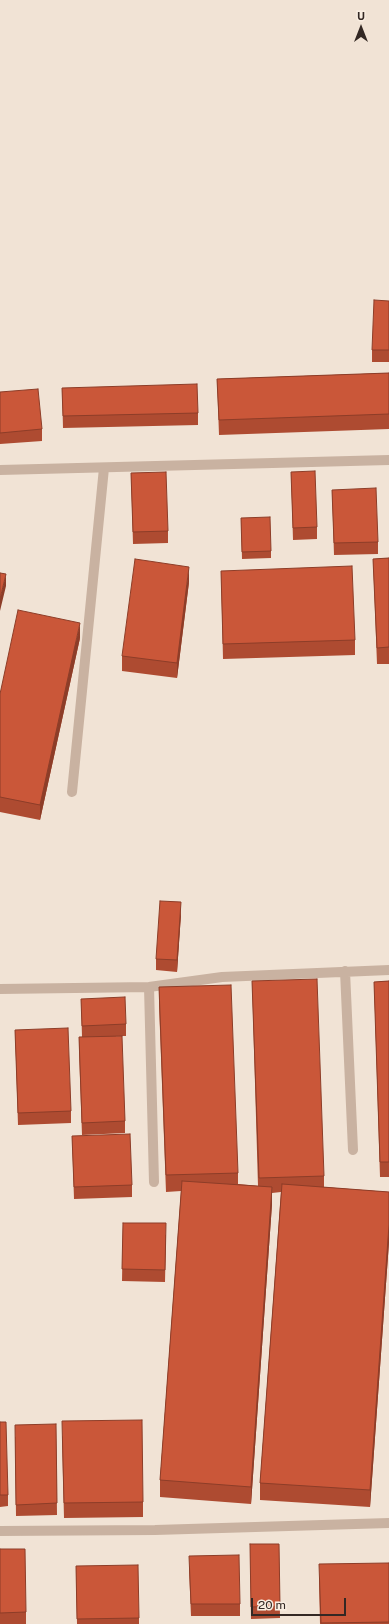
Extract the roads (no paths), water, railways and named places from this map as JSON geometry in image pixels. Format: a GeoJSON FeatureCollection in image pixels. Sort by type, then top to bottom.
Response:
{"type":"FeatureCollection","features":[{"type":"Feature","properties":{"kind":"street"},"geometry":{"type":"LineString","coordinates":[[0,470],[389,460]]}},
{"type":"Feature","properties":{"kind":"street"},"geometry":{"type":"LineString","coordinates":[[72,792],[104,468]]}},
{"type":"Feature","properties":{"kind":"street"},"geometry":{"type":"LineString","coordinates":[[0,989],[149,987],[222,977],[389,970]]}},
{"type":"Feature","properties":{"kind":"street"},"geometry":{"type":"LineString","coordinates":[[345,971],[353,1150]]}},
{"type":"Feature","properties":{"kind":"street"},"geometry":{"type":"LineString","coordinates":[[149,987],[154,1182]]}},
{"type":"Feature","properties":{"kind":"street"},"geometry":{"type":"LineString","coordinates":[[0,1531],[155,1530],[389,1523]]}}]}
